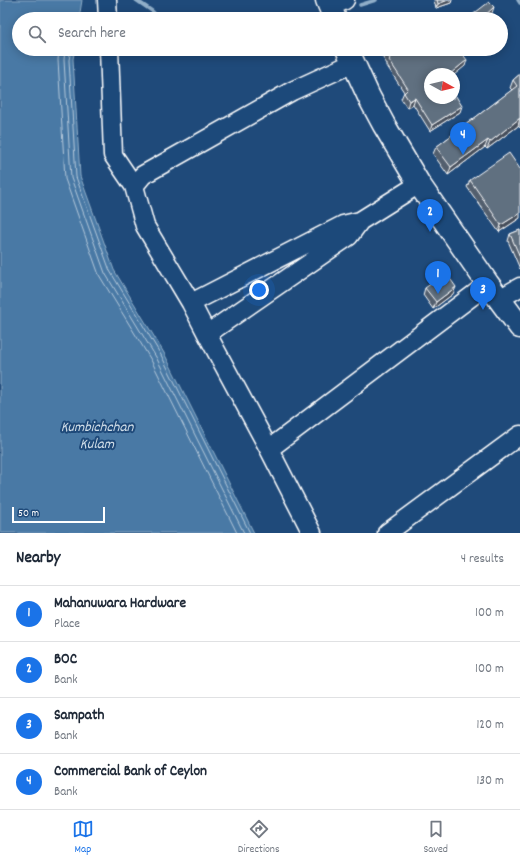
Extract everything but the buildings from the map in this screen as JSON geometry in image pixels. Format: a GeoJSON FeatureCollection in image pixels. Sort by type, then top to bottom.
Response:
{"type":"FeatureCollection","features":[{"type":"Feature","properties":{"kind":"main road"},"geometry":{"type":"LineString","coordinates":[[350,56],[384,125],[418,184],[493,292],[520,327]]}},
{"type":"Feature","properties":{"kind":"street"},"geometry":{"type":"LineString","coordinates":[[107,0],[108,12]]}},
{"type":"Feature","properties":{"kind":"street"},"geometry":{"type":"LineString","coordinates":[[109,56],[113,155],[134,186],[145,226],[191,303],[206,334],[269,448],[312,533]]}},
{"type":"Feature","properties":{"kind":"street"},"geometry":{"type":"LineString","coordinates":[[134,186],[143,175],[292,91],[350,56]]}},
{"type":"Feature","properties":{"kind":"street"},"geometry":{"type":"LineString","coordinates":[[191,303],[342,225],[360,221],[418,184]]}},
{"type":"Feature","properties":{"kind":"street"},"geometry":{"type":"LineString","coordinates":[[206,334],[349,236],[360,221]]}},
{"type":"Feature","properties":{"kind":"street"},"geometry":{"type":"LineString","coordinates":[[269,448],[493,292],[520,286]]}},
{"type":"Feature","properties":{"kind":"street"},"geometry":{"type":"LineString","coordinates":[[387,533],[520,435]]}},
{"type":"Feature","properties":{"kind":"water","name":"Kumbichchan Kulam"},"geometry":{"type":"Polygon","coordinates":[[[0,0],[82,0],[80,12],[12,12],[12,56],[74,56],[80,176],[114,270],[164,353],[254,533],[0,533],[0,0]]]}},
{"type":"Feature","properties":{"kind":"waterway"},"geometry":{"type":"LineString","coordinates":[[136,0],[153,12]]}},
{"type":"Feature","properties":{"kind":"waterway"},"geometry":{"type":"LineString","coordinates":[[360,5],[376,0]]}},
{"type":"Feature","properties":{"kind":"place","name":"Commercial Bank of Ceylon"},"geometry":{"type":"Point","coordinates":[463,155]}},
{"type":"Feature","properties":{"kind":"place","name":"BOC"},"geometry":{"type":"Point","coordinates":[430,232]}},
{"type":"Feature","properties":{"kind":"place","name":"Mahanuwara Hardware"},"geometry":{"type":"Point","coordinates":[438,294]}},
{"type":"Feature","properties":{"kind":"place","name":"Sampath"},"geometry":{"type":"Point","coordinates":[483,310]}}]}
